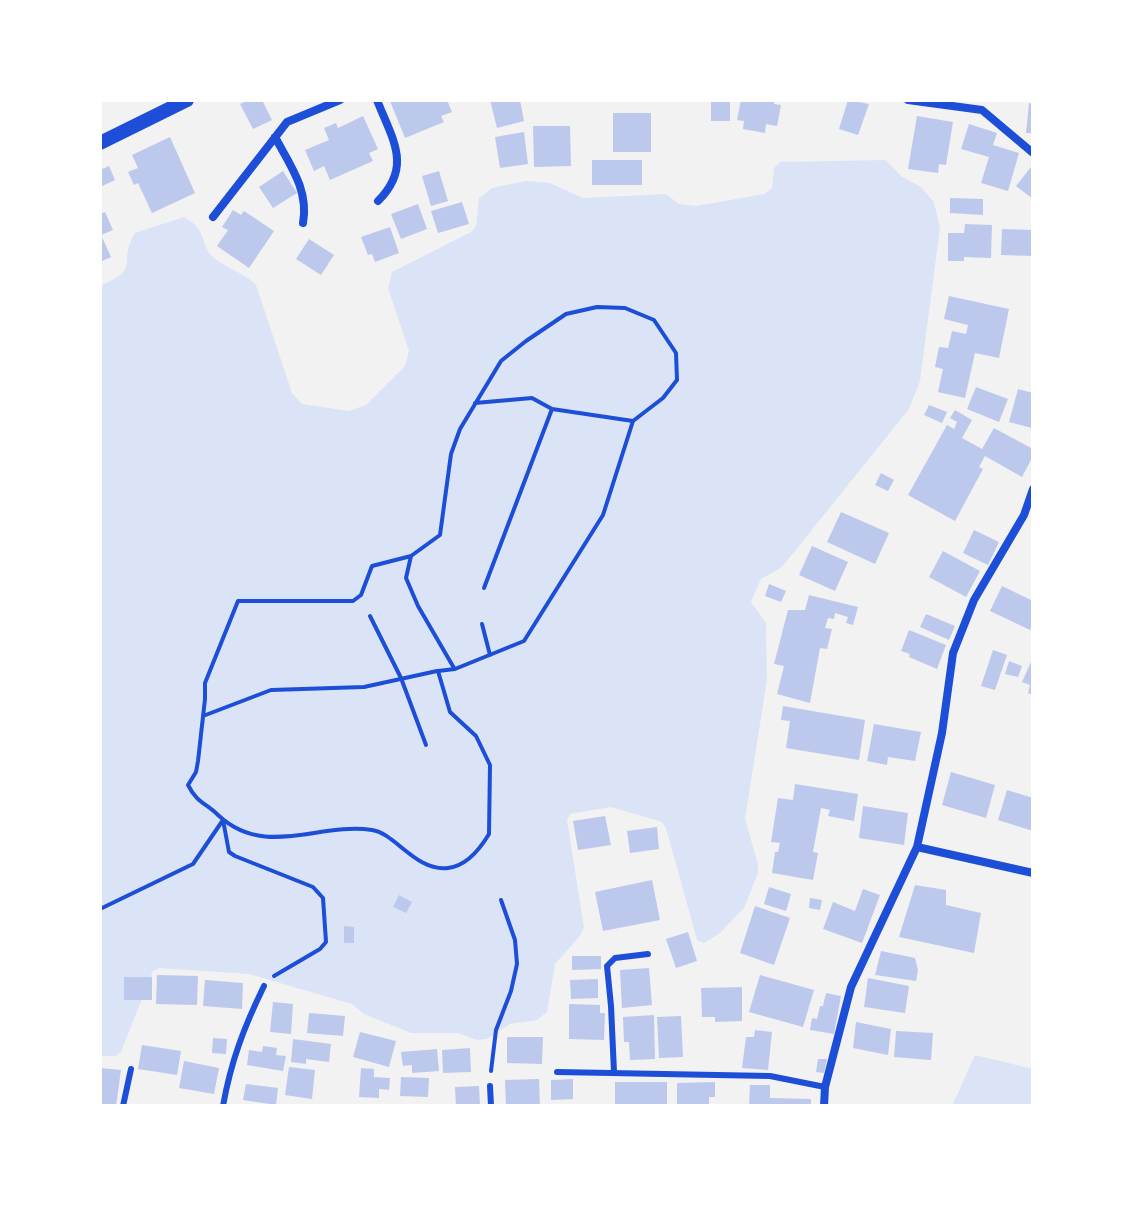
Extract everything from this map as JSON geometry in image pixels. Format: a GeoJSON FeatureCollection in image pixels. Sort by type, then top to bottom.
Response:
{"type":"FeatureCollection","features":[{"type":"Feature","properties":{"kind":"street"},"geometry":{"type":"LineString","coordinates":[[100,143],[187,100]]}},
{"type":"Feature","properties":{"kind":"street"},"geometry":{"type":"LineString","coordinates":[[213,217],[287,122],[340,100]]}},
{"type":"Feature","properties":{"kind":"street"},"geometry":{"type":"LineString","coordinates":[[377,100],[397,153],[398,171],[389,190],[378,201]]}},
{"type":"Feature","properties":{"kind":"street"},"geometry":{"type":"LineString","coordinates":[[908,100],[982,110],[1033,153]]}},
{"type":"Feature","properties":{"kind":"street"},"geometry":{"type":"LineString","coordinates":[[275,137],[299,181],[304,197],[303,223]]}},
{"type":"Feature","properties":{"kind":"street"},"geometry":{"type":"LineString","coordinates":[[824,1106],[825,1087],[851,987],[917,847],[942,733],[953,653],[974,600],[1024,515],[1033,489]]}},
{"type":"Feature","properties":{"kind":"street"},"geometry":{"type":"LineString","coordinates":[[917,847],[1033,873]]}},
{"type":"Feature","properties":{"kind":"lane"},"geometry":{"type":"LineString","coordinates":[[614,1072],[607,966],[615,958],[648,954]]}},
{"type":"Feature","properties":{"kind":"lane"},"geometry":{"type":"LineString","coordinates":[[223,1106],[230,1065],[264,986]]}},
{"type":"Feature","properties":{"kind":"lane"},"geometry":{"type":"LineString","coordinates":[[123,1106],[131,1069]]}},
{"type":"Feature","properties":{"kind":"lane"},"geometry":{"type":"LineString","coordinates":[[557,1072],[770,1076],[825,1087]]}},
{"type":"Feature","properties":{"kind":"lane"},"geometry":{"type":"LineString","coordinates":[[490,1086],[491,1106]]}},
{"type":"Feature","properties":{"kind":"path"},"geometry":{"type":"LineString","coordinates":[[203,716],[271,690],[364,687],[401,678],[438,671],[455,669],[524,641],[603,515],[633,421],[663,398],[677,380],[676,353],[654,320],[625,308],[597,307],[566,314],[501,361],[460,429],[451,454],[440,535],[411,556],[372,566],[361,595],[353,601],[238,601],[205,683],[196,772],[188,785],[201,805],[253,836],[263,838],[346,829],[376,830],[429,867],[456,867],[470,858],[489,834],[490,765],[476,736],[450,712],[438,671]]}},
{"type":"Feature","properties":{"kind":"path"},"geometry":{"type":"LineString","coordinates":[[474,403],[532,398],[552,409],[633,421]]}},
{"type":"Feature","properties":{"kind":"path"},"geometry":{"type":"LineString","coordinates":[[484,588],[552,409]]}},
{"type":"Feature","properties":{"kind":"path"},"geometry":{"type":"LineString","coordinates":[[411,556],[406,578],[418,606],[455,669]]}},
{"type":"Feature","properties":{"kind":"path"},"geometry":{"type":"LineString","coordinates":[[370,616],[401,678],[426,745]]}},
{"type":"Feature","properties":{"kind":"path"},"geometry":{"type":"LineString","coordinates":[[482,624],[490,655]]}},
{"type":"Feature","properties":{"kind":"path"},"geometry":{"type":"LineString","coordinates":[[100,909],[193,864],[223,820]]}},
{"type":"Feature","properties":{"kind":"path"},"geometry":{"type":"LineString","coordinates":[[223,820],[229,852],[313,887],[323,898],[326,942],[264,986]]}},
{"type":"Feature","properties":{"kind":"path"},"geometry":{"type":"LineString","coordinates":[[490,1086],[496,1030],[511,991],[517,964],[515,940],[501,900]]}},
{"type":"Feature","properties":{"kind":"shaded area"},"geometry":{"type":"Polygon","coordinates":[[[886,160],[901,176],[921,187],[934,202],[940,228],[920,381],[909,409],[782,567],[761,579],[751,602],[766,623],[767,680],[745,819],[758,873],[744,908],[720,933],[704,943],[697,940],[662,822],[611,807],[570,814],[567,820],[584,927],[580,936],[555,964],[547,1012],[537,1020],[510,1024],[487,1039],[477,1040],[458,1033],[411,1033],[364,1014],[352,1004],[249,974],[159,968],[153,971],[121,1052],[116,1056],[100,1056],[100,286],[125,269],[135,233],[184,217],[192,222],[213,257],[256,285],[292,393],[302,404],[349,411],[366,405],[405,366],[409,351],[388,288],[392,272],[471,232],[476,226],[479,198],[492,188],[526,181],[550,183],[583,198],[666,194],[679,204],[696,206],[764,194],[772,188],[774,168],[780,162],[886,160]]]}},
{"type":"Feature","properties":{"kind":"shaded area"},"geometry":{"type":"Polygon","coordinates":[[[975,1055],[1033,1069],[1031,1106],[952,1106],[975,1055]]]}},
{"type":"Feature","properties":{"kind":"building"},"geometry":{"type":"Polygon","coordinates":[[[262,100],[272,120],[253,129],[240,104],[262,100]]]}},
{"type":"Feature","properties":{"kind":"building"},"geometry":{"type":"Polygon","coordinates":[[[447,100],[452,112],[441,116],[444,122],[405,138],[390,101],[447,100]]]}},
{"type":"Feature","properties":{"kind":"building"},"geometry":{"type":"Polygon","coordinates":[[[490,100],[520,100],[524,121],[497,128],[490,100]]]}},
{"type":"Feature","properties":{"kind":"building"},"geometry":{"type":"Polygon","coordinates":[[[711,100],[730,100],[730,121],[711,121],[711,100]]]}},
{"type":"Feature","properties":{"kind":"building"},"geometry":{"type":"Polygon","coordinates":[[[741,100],[774,100],[774,104],[781,105],[777,126],[766,124],[765,133],[743,129],[744,121],[737,120],[741,100]]]}},
{"type":"Feature","properties":{"kind":"building"},"geometry":{"type":"Polygon","coordinates":[[[848,100],[869,104],[858,135],[839,129],[848,100]]]}},
{"type":"Feature","properties":{"kind":"building"},"geometry":{"type":"Polygon","coordinates":[[[1029,103],[1033,104],[1033,133],[1026,133],[1029,103]]]}},
{"type":"Feature","properties":{"kind":"building"},"geometry":{"type":"Polygon","coordinates":[[[613,113],[651,113],[651,152],[613,152],[613,113]]]}},
{"type":"Feature","properties":{"kind":"building"},"geometry":{"type":"Polygon","coordinates":[[[363,116],[378,149],[369,153],[373,161],[330,180],[324,166],[314,171],[305,150],[329,140],[324,128],[336,123],[338,128],[363,116]]]}},
{"type":"Feature","properties":{"kind":"building"},"geometry":{"type":"Polygon","coordinates":[[[917,116],[953,122],[946,165],[939,164],[938,173],[908,169],[917,116]]]}},
{"type":"Feature","properties":{"kind":"building"},"geometry":{"type":"Polygon","coordinates":[[[969,124],[997,133],[993,145],[1019,153],[1008,191],[981,183],[989,157],[961,149],[969,124]]]}},
{"type":"Feature","properties":{"kind":"building"},"geometry":{"type":"Polygon","coordinates":[[[533,126],[570,126],[571,166],[534,167],[533,126]]]}},
{"type":"Feature","properties":{"kind":"building"},"geometry":{"type":"Polygon","coordinates":[[[524,132],[528,164],[500,168],[495,137],[524,132]]]}},
{"type":"Feature","properties":{"kind":"building"},"geometry":{"type":"Polygon","coordinates":[[[170,137],[195,193],[152,213],[138,183],[134,185],[128,172],[138,168],[132,155],[170,137]]]}},
{"type":"Feature","properties":{"kind":"building"},"geometry":{"type":"Polygon","coordinates":[[[592,160],[642,160],[642,185],[592,185],[592,160]]]}},
{"type":"Feature","properties":{"kind":"building"},"geometry":{"type":"Polygon","coordinates":[[[109,166],[115,180],[100,187],[100,170],[109,166]]]}},
{"type":"Feature","properties":{"kind":"building"},"geometry":{"type":"Polygon","coordinates":[[[1031,167],[1033,169],[1033,199],[1016,186],[1031,167]]]}},
{"type":"Feature","properties":{"kind":"building"},"geometry":{"type":"Polygon","coordinates":[[[283,171],[297,193],[273,208],[259,187],[283,171]]]}},
{"type":"Feature","properties":{"kind":"building"},"geometry":{"type":"Polygon","coordinates":[[[439,171],[448,201],[431,206],[422,176],[439,171]]]}},
{"type":"Feature","properties":{"kind":"building"},"geometry":{"type":"Polygon","coordinates":[[[950,198],[983,199],[983,215],[950,213],[950,198]]]}},
{"type":"Feature","properties":{"kind":"building"},"geometry":{"type":"Polygon","coordinates":[[[462,202],[469,224],[438,233],[431,211],[462,202]]]}},
{"type":"Feature","properties":{"kind":"building"},"geometry":{"type":"Polygon","coordinates":[[[418,204],[427,229],[401,239],[391,214],[418,204]]]}},
{"type":"Feature","properties":{"kind":"building"},"geometry":{"type":"Polygon","coordinates":[[[233,210],[241,215],[244,211],[274,231],[249,268],[217,246],[228,230],[222,227],[233,210]]]}},
{"type":"Feature","properties":{"kind":"building"},"geometry":{"type":"Polygon","coordinates":[[[105,212],[113,230],[101,235],[111,257],[100,262],[100,214],[105,212]]]}},
{"type":"Feature","properties":{"kind":"building"},"geometry":{"type":"Polygon","coordinates":[[[965,224],[992,225],[991,258],[964,257],[964,261],[948,261],[948,233],[964,233],[965,224]]]}},
{"type":"Feature","properties":{"kind":"building"},"geometry":{"type":"Polygon","coordinates":[[[390,227],[399,253],[375,262],[372,254],[368,255],[361,237],[390,227]]]}},
{"type":"Feature","properties":{"kind":"building"},"geometry":{"type":"Polygon","coordinates":[[[1002,229],[1033,230],[1033,256],[1001,255],[1002,229]]]}},
{"type":"Feature","properties":{"kind":"building"},"geometry":{"type":"Polygon","coordinates":[[[309,239],[334,255],[321,275],[296,259],[309,239]]]}},
{"type":"Feature","properties":{"kind":"building"},"geometry":{"type":"Polygon","coordinates":[[[949,296],[1009,309],[999,358],[975,353],[965,398],[938,392],[943,369],[935,367],[939,347],[948,348],[952,331],[966,334],[968,325],[944,319],[949,296]]]}},
{"type":"Feature","properties":{"kind":"building"},"geometry":{"type":"Polygon","coordinates":[[[976,387],[1008,399],[999,422],[967,409],[976,387]]]}},
{"type":"Feature","properties":{"kind":"building"},"geometry":{"type":"Polygon","coordinates":[[[1018,389],[1033,393],[1032,428],[1009,422],[1018,389]]]}},
{"type":"Feature","properties":{"kind":"building"},"geometry":{"type":"Polygon","coordinates":[[[929,405],[947,412],[942,423],[924,415],[929,405]]]}},
{"type":"Feature","properties":{"kind":"building"},"geometry":{"type":"Polygon","coordinates":[[[955,410],[972,420],[962,438],[982,449],[994,428],[1033,449],[1033,456],[1022,477],[985,456],[979,467],[983,469],[955,521],[908,495],[947,425],[954,429],[957,422],[950,418],[955,410]]]}},
{"type":"Feature","properties":{"kind":"building"},"geometry":{"type":"Polygon","coordinates":[[[881,473],[894,480],[888,491],[875,485],[881,473]]]}},
{"type":"Feature","properties":{"kind":"building"},"geometry":{"type":"Polygon","coordinates":[[[841,512],[889,533],[875,564],[827,542],[841,512]]]}},
{"type":"Feature","properties":{"kind":"building"},"geometry":{"type":"Polygon","coordinates":[[[974,530],[999,542],[988,565],[963,553],[974,530]]]}},
{"type":"Feature","properties":{"kind":"building"},"geometry":{"type":"Polygon","coordinates":[[[812,546],[848,562],[835,591],[799,575],[812,546]]]}},
{"type":"Feature","properties":{"kind":"building"},"geometry":{"type":"Polygon","coordinates":[[[943,551],[980,571],[966,597],[929,577],[943,551]]]}},
{"type":"Feature","properties":{"kind":"building"},"geometry":{"type":"Polygon","coordinates":[[[769,584],[786,591],[781,602],[765,596],[769,584]]]}},
{"type":"Feature","properties":{"kind":"building"},"geometry":{"type":"Polygon","coordinates":[[[1002,586],[1033,601],[1030,630],[990,611],[1002,586]]]}},
{"type":"Feature","properties":{"kind":"building"},"geometry":{"type":"Polygon","coordinates":[[[809,595],[858,607],[853,625],[846,623],[848,617],[835,613],[834,619],[828,618],[825,628],[832,629],[827,649],[820,648],[810,703],[777,694],[784,666],[774,664],[788,610],[805,610],[809,595]]]}},
{"type":"Feature","properties":{"kind":"building"},"geometry":{"type":"Polygon","coordinates":[[[926,614],[955,626],[949,640],[920,627],[926,614]]]}},
{"type":"Feature","properties":{"kind":"building"},"geometry":{"type":"Polygon","coordinates":[[[909,630],[946,645],[937,669],[901,651],[909,630]]]}},
{"type":"Feature","properties":{"kind":"building"},"geometry":{"type":"Polygon","coordinates":[[[993,650],[1007,655],[995,690],[981,686],[993,650]]]}},
{"type":"Feature","properties":{"kind":"building"},"geometry":{"type":"Polygon","coordinates":[[[1009,661],[1022,666],[1018,677],[1005,674],[1009,661]]]}},
{"type":"Feature","properties":{"kind":"building"},"geometry":{"type":"Polygon","coordinates":[[[1031,662],[1033,695],[1028,693],[1030,685],[1022,682],[1031,662]]]}},
{"type":"Feature","properties":{"kind":"building"},"geometry":{"type":"Polygon","coordinates":[[[783,706],[865,720],[859,760],[786,748],[790,721],[781,720],[783,706]]]}},
{"type":"Feature","properties":{"kind":"building"},"geometry":{"type":"Polygon","coordinates":[[[874,724],[921,732],[915,761],[888,757],[887,765],[867,761],[874,724]]]}},
{"type":"Feature","properties":{"kind":"building"},"geometry":{"type":"Polygon","coordinates":[[[951,772],[995,785],[986,818],[942,805],[951,772]]]}},
{"type":"Feature","properties":{"kind":"building"},"geometry":{"type":"Polygon","coordinates":[[[795,784],[858,794],[854,821],[828,816],[830,810],[821,808],[813,852],[818,853],[813,880],[772,873],[775,852],[778,852],[780,843],[771,842],[778,798],[793,800],[795,784]]]}},
{"type":"Feature","properties":{"kind":"building"},"geometry":{"type":"Polygon","coordinates":[[[1007,790],[1033,798],[1033,831],[998,820],[1007,790]]]}},
{"type":"Feature","properties":{"kind":"building"},"geometry":{"type":"Polygon","coordinates":[[[863,806],[908,813],[904,845],[859,838],[863,806]]]}},
{"type":"Feature","properties":{"kind":"building"},"geometry":{"type":"Polygon","coordinates":[[[605,816],[611,845],[578,850],[573,821],[605,816]]]}},
{"type":"Feature","properties":{"kind":"building"},"geometry":{"type":"Polygon","coordinates":[[[657,827],[659,849],[630,853],[627,831],[657,827]]]}},
{"type":"Feature","properties":{"kind":"building"},"geometry":{"type":"Polygon","coordinates":[[[652,880],[660,920],[603,931],[595,892],[652,880]]]}},
{"type":"Feature","properties":{"kind":"building"},"geometry":{"type":"Polygon","coordinates":[[[915,885],[946,890],[946,905],[981,913],[974,953],[899,937],[915,885]]]}},
{"type":"Feature","properties":{"kind":"building"},"geometry":{"type":"Polygon","coordinates":[[[769,887],[791,894],[786,911],[764,904],[769,887]]]}},
{"type":"Feature","properties":{"kind":"building"},"geometry":{"type":"Polygon","coordinates":[[[863,889],[880,895],[862,943],[823,929],[833,902],[855,911],[863,889]]]}},
{"type":"Feature","properties":{"kind":"building"},"geometry":{"type":"Polygon","coordinates":[[[399,895],[412,902],[406,913],[393,907],[399,895]]]}},
{"type":"Feature","properties":{"kind":"building"},"geometry":{"type":"Polygon","coordinates":[[[810,898],[822,900],[820,910],[809,908],[810,898]]]}},
{"type":"Feature","properties":{"kind":"building"},"geometry":{"type":"Polygon","coordinates":[[[755,906],[790,918],[774,965],[740,953],[755,906]]]}},
{"type":"Feature","properties":{"kind":"building"},"geometry":{"type":"Polygon","coordinates":[[[344,926],[354,927],[354,943],[344,943],[344,926]]]}},
{"type":"Feature","properties":{"kind":"building"},"geometry":{"type":"Polygon","coordinates":[[[688,932],[697,961],[676,968],[666,939],[688,932]]]}},
{"type":"Feature","properties":{"kind":"building"},"geometry":{"type":"Polygon","coordinates":[[[881,951],[915,958],[918,970],[916,981],[875,975],[881,951]]]}},
{"type":"Feature","properties":{"kind":"building"},"geometry":{"type":"Polygon","coordinates":[[[572,956],[601,956],[601,969],[572,970],[572,956]]]}},
{"type":"Feature","properties":{"kind":"building"},"geometry":{"type":"Polygon","coordinates":[[[649,968],[652,1005],[622,1008],[620,970],[649,968]]]}},
{"type":"Feature","properties":{"kind":"building"},"geometry":{"type":"Polygon","coordinates":[[[157,975],[198,976],[197,1005],[156,1004],[157,975]]]}},
{"type":"Feature","properties":{"kind":"building"},"geometry":{"type":"Polygon","coordinates":[[[760,975],[814,990],[803,1027],[749,1012],[760,975]]]}},
{"type":"Feature","properties":{"kind":"building"},"geometry":{"type":"Polygon","coordinates":[[[124,977],[152,977],[152,1000],[124,1000],[124,977]]]}},
{"type":"Feature","properties":{"kind":"building"},"geometry":{"type":"Polygon","coordinates":[[[868,978],[909,986],[905,1013],[864,1007],[868,978]]]}},
{"type":"Feature","properties":{"kind":"building"},"geometry":{"type":"Polygon","coordinates":[[[598,979],[598,998],[571,999],[570,980],[598,979]]]}},
{"type":"Feature","properties":{"kind":"building"},"geometry":{"type":"Polygon","coordinates":[[[205,980],[243,983],[242,1009],[203,1006],[205,980]]]}},
{"type":"Feature","properties":{"kind":"building"},"geometry":{"type":"Polygon","coordinates":[[[742,987],[742,1021],[715,1022],[715,1017],[702,1017],[701,988],[742,987]]]}},
{"type":"Feature","properties":{"kind":"building"},"geometry":{"type":"Polygon","coordinates":[[[826,993],[841,996],[834,1034],[810,1030],[812,1018],[817,1019],[826,993]]]}},
{"type":"Feature","properties":{"kind":"building"},"geometry":{"type":"Polygon","coordinates":[[[273,1002],[293,1004],[291,1034],[270,1032],[273,1002]]]}},
{"type":"Feature","properties":{"kind":"building"},"geometry":{"type":"Polygon","coordinates":[[[569,1004],[600,1005],[600,1013],[605,1013],[604,1040],[569,1039],[569,1004]]]}},
{"type":"Feature","properties":{"kind":"building"},"geometry":{"type":"Polygon","coordinates":[[[309,1013],[345,1016],[343,1036],[307,1033],[309,1013]]]}},
{"type":"Feature","properties":{"kind":"building"},"geometry":{"type":"Polygon","coordinates":[[[654,1015],[655,1059],[630,1060],[629,1042],[624,1042],[623,1017],[654,1015]]]}},
{"type":"Feature","properties":{"kind":"building"},"geometry":{"type":"Polygon","coordinates":[[[681,1016],[683,1057],[659,1058],[657,1017],[681,1016]]]}},
{"type":"Feature","properties":{"kind":"building"},"geometry":{"type":"Polygon","coordinates":[[[856,1022],[891,1029],[888,1055],[853,1048],[856,1022]]]}},
{"type":"Feature","properties":{"kind":"building"},"geometry":{"type":"Polygon","coordinates":[[[755,1030],[772,1032],[768,1070],[742,1068],[746,1037],[754,1037],[755,1030]]]}},
{"type":"Feature","properties":{"kind":"building"},"geometry":{"type":"Polygon","coordinates":[[[896,1031],[933,1033],[931,1060],[894,1057],[896,1031]]]}},
{"type":"Feature","properties":{"kind":"building"},"geometry":{"type":"Polygon","coordinates":[[[360,1032],[396,1041],[389,1067],[353,1057],[360,1032]]]}},
{"type":"Feature","properties":{"kind":"building"},"geometry":{"type":"Polygon","coordinates":[[[507,1037],[543,1037],[542,1064],[507,1063],[507,1037]]]}},
{"type":"Feature","properties":{"kind":"building"},"geometry":{"type":"Polygon","coordinates":[[[213,1038],[227,1039],[226,1054],[212,1053],[213,1038]]]}},
{"type":"Feature","properties":{"kind":"building"},"geometry":{"type":"Polygon","coordinates":[[[293,1039],[331,1044],[329,1062],[306,1059],[306,1064],[291,1062],[293,1039]]]}},
{"type":"Feature","properties":{"kind":"building"},"geometry":{"type":"Polygon","coordinates":[[[142,1045],[181,1051],[177,1075],[138,1069],[142,1045]]]}},
{"type":"Feature","properties":{"kind":"building"},"geometry":{"type":"Polygon","coordinates":[[[263,1046],[277,1048],[276,1055],[286,1056],[283,1071],[247,1065],[249,1050],[262,1052],[263,1046]]]}},
{"type":"Feature","properties":{"kind":"building"},"geometry":{"type":"Polygon","coordinates":[[[470,1048],[471,1072],[443,1073],[442,1050],[470,1048]]]}},
{"type":"Feature","properties":{"kind":"building"},"geometry":{"type":"Polygon","coordinates":[[[437,1049],[439,1071],[412,1073],[412,1065],[403,1066],[401,1052],[437,1049]]]}},
{"type":"Feature","properties":{"kind":"building"},"geometry":{"type":"Polygon","coordinates":[[[818,1059],[827,1059],[824,1073],[816,1072],[818,1059]]]}},
{"type":"Feature","properties":{"kind":"building"},"geometry":{"type":"Polygon","coordinates":[[[184,1061],[219,1068],[214,1094],[179,1088],[184,1061]]]}},
{"type":"Feature","properties":{"kind":"building"},"geometry":{"type":"Polygon","coordinates":[[[289,1067],[315,1070],[312,1099],[285,1095],[289,1067]]]}},
{"type":"Feature","properties":{"kind":"building"},"geometry":{"type":"Polygon","coordinates":[[[100,1068],[121,1070],[116,1106],[100,1106],[100,1068]]]}},
{"type":"Feature","properties":{"kind":"building"},"geometry":{"type":"Polygon","coordinates":[[[361,1068],[374,1069],[374,1077],[390,1078],[389,1090],[379,1089],[379,1098],[359,1097],[361,1068]]]}},
{"type":"Feature","properties":{"kind":"building"},"geometry":{"type":"Polygon","coordinates":[[[401,1077],[429,1078],[428,1097],[400,1096],[401,1077]]]}},
{"type":"Feature","properties":{"kind":"building"},"geometry":{"type":"Polygon","coordinates":[[[539,1079],[540,1106],[506,1106],[505,1080],[539,1079]]]}},
{"type":"Feature","properties":{"kind":"building"},"geometry":{"type":"Polygon","coordinates":[[[573,1079],[573,1099],[551,1100],[551,1080],[573,1079]]]}},
{"type":"Feature","properties":{"kind":"building"},"geometry":{"type":"Polygon","coordinates":[[[615,1082],[667,1082],[667,1106],[615,1106],[615,1082]]]}},
{"type":"Feature","properties":{"kind":"building"},"geometry":{"type":"Polygon","coordinates":[[[715,1082],[715,1097],[709,1097],[709,1106],[677,1106],[677,1083],[715,1082]]]}},
{"type":"Feature","properties":{"kind":"building"},"geometry":{"type":"Polygon","coordinates":[[[246,1084],[278,1088],[276,1105],[243,1100],[246,1084]]]}},
{"type":"Feature","properties":{"kind":"building"},"geometry":{"type":"Polygon","coordinates":[[[750,1085],[770,1085],[770,1098],[811,1099],[811,1106],[749,1106],[750,1085]]]}},
{"type":"Feature","properties":{"kind":"building"},"geometry":{"type":"Polygon","coordinates":[[[479,1086],[480,1106],[456,1106],[455,1087],[479,1086]]]}}]}
